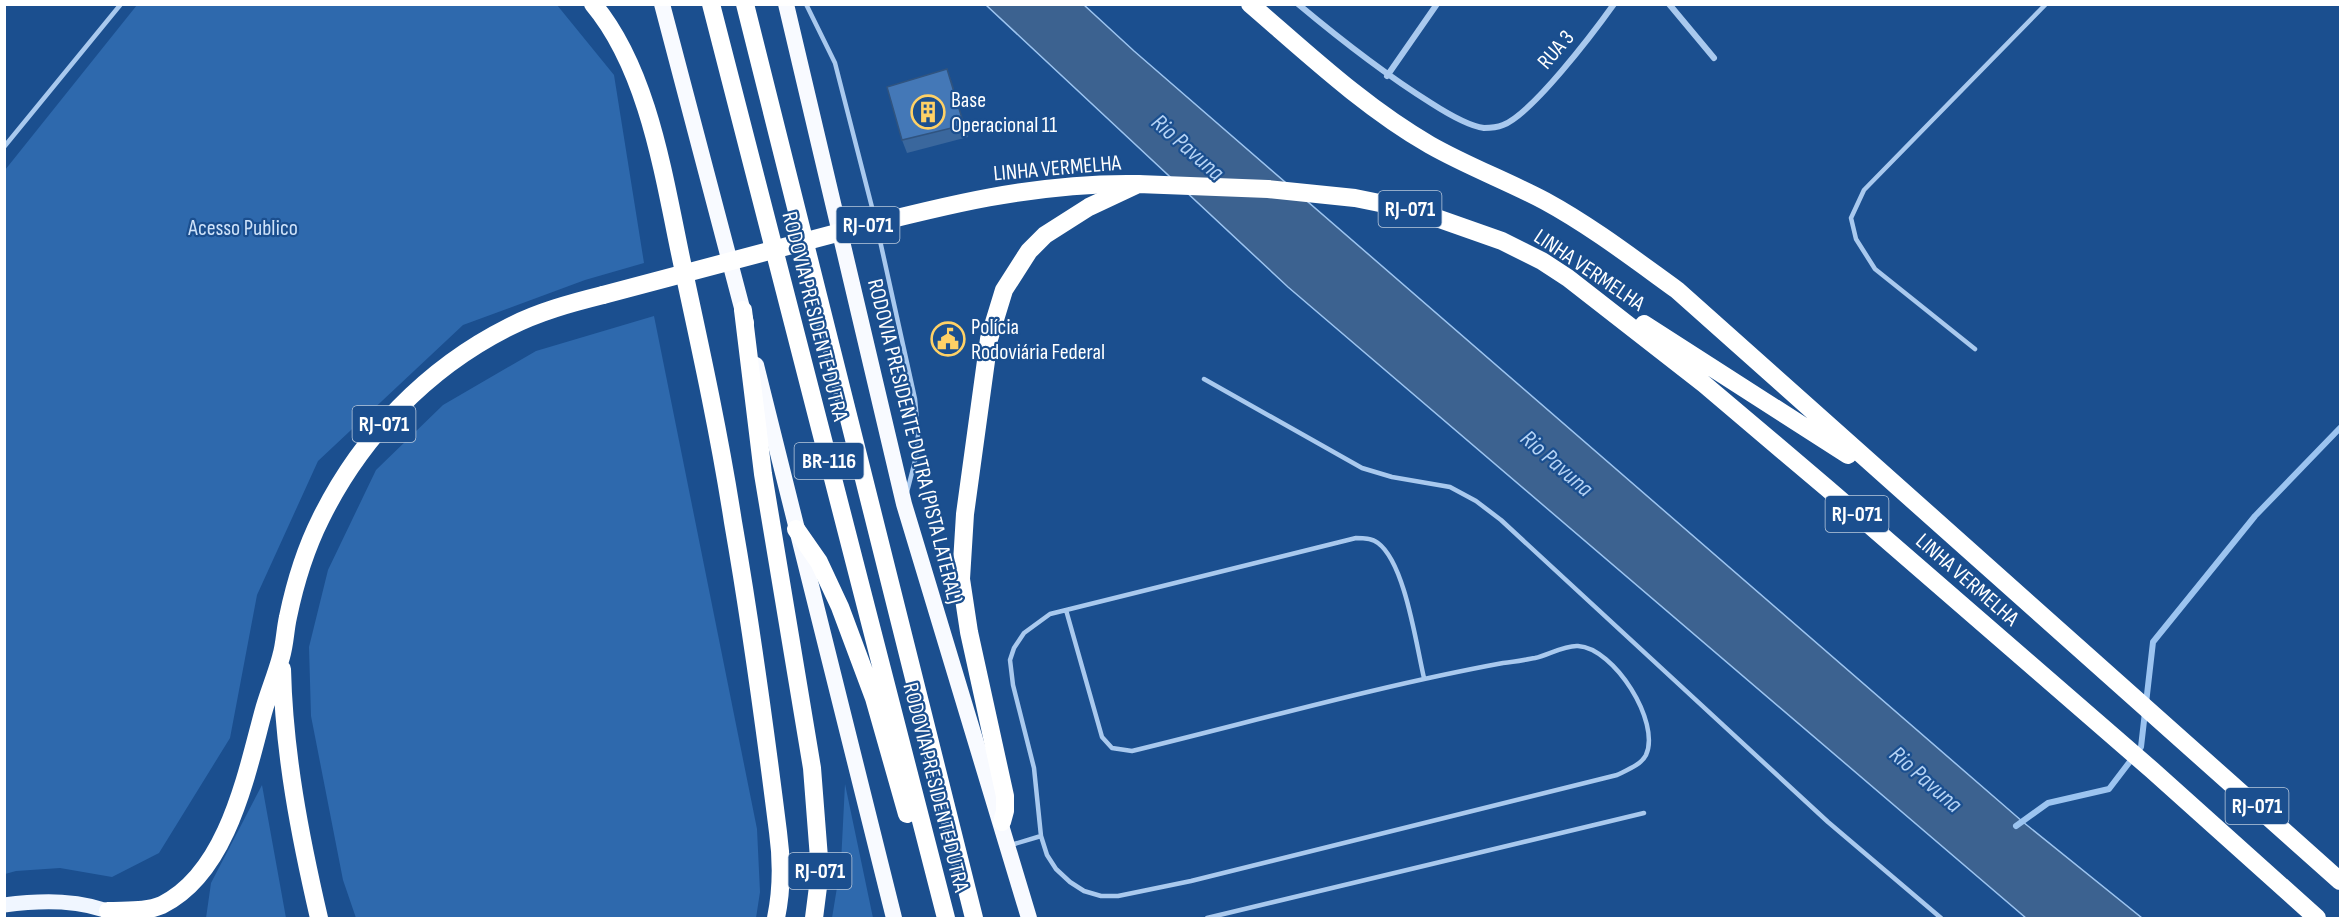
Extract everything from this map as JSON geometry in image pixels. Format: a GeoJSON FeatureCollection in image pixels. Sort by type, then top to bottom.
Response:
{"type":"FeatureCollection","features":[{"type":"Feature","properties":{"kind":"highway"},"geometry":{"type":"LineString","coordinates":[[593,4],[619,41],[642,98],[659,156],[708,386],[733,521],[778,832],[781,885],[776,918]]}},
{"type":"Feature","properties":{"kind":"highway","name":"BR-116"},"geometry":{"type":"LineString","coordinates":[[662,4],[743,310],[894,918]]}},
{"type":"Feature","properties":{"kind":"highway","name":"RODOVIA PRESIDENTE DUTRA"},"geometry":{"type":"LineString","coordinates":[[711,4],[946,918]]}},
{"type":"Feature","properties":{"kind":"highway","name":"RODOVIA PRESIDENTE DUTRA"},"geometry":{"type":"LineString","coordinates":[[745,4],[974,918]]}},
{"type":"Feature","properties":{"kind":"highway","name":"RODOVIA PRESIDENTE DUTRA (PISTA LATERAL)"},"geometry":{"type":"LineString","coordinates":[[786,4],[904,504],[1002,822],[1029,918]]}},
{"type":"Feature","properties":{"kind":"highway"},"geometry":{"type":"LineString","coordinates":[[1250,4],[1338,79],[1393,122],[1430,145],[1579,220],[1677,290],[1895,485]]}},
{"type":"Feature","properties":{"kind":"highway","name":"LINHA VERMELHA"},"geometry":{"type":"LineString","coordinates":[[281,657],[295,586],[312,538],[344,476],[381,427],[433,377],[485,340],[510,326],[542,313],[603,295],[925,210],[989,196],[1072,184],[1268,189],[1385,204],[1437,217],[1502,241],[1542,261],[1568,278],[1704,384],[1802,466],[2152,770],[2318,918]]}},
{"type":"Feature","properties":{"kind":"highway","name":"RJ-071"},"geometry":{"type":"LineString","coordinates":[[1002,822],[1005,796],[963,602],[961,579],[965,514],[989,339],[1004,290],[1017,266],[1029,251],[1045,235],[1089,207],[1138,184]]}},
{"type":"Feature","properties":{"kind":"highway"},"geometry":{"type":"LineString","coordinates":[[1610,309],[1668,338],[1895,485]]}},
{"type":"Feature","properties":{"kind":"highway","name":"RJ-071"},"geometry":{"type":"LineString","coordinates":[[743,310],[763,474],[812,768],[820,871],[814,918]]}},
{"type":"Feature","properties":{"kind":"highway","name":"LINHA VERMELHA"},"geometry":{"type":"LineString","coordinates":[[1895,485],[2340,881]]}},
{"type":"Feature","properties":{"kind":"highway"},"geometry":{"type":"LineString","coordinates":[[796,529],[819,562],[840,607],[874,698],[933,918]]}},
{"type":"Feature","properties":{"kind":"highway","name":"RJ-071"},"geometry":{"type":"LineString","coordinates":[[108,911],[145,910],[161,905],[192,883],[206,865],[238,800],[281,657]]}},
{"type":"Feature","properties":{"kind":"highway","name":"RJ-071"},"geometry":{"type":"LineString","coordinates":[[281,657],[283,710],[292,785],[319,918]]}},
{"type":"Feature","properties":{"kind":"main road"},"geometry":{"type":"LineString","coordinates":[[4,905],[35,901],[72,903],[108,911],[125,918]]}},
{"type":"Feature","properties":{"kind":"street","name":"RUA 3"},"geometry":{"type":"LineString","coordinates":[[1298,4],[1387,76],[1451,116],[1484,128],[1501,126],[1513,120],[1544,89],[1614,4]]}},
{"type":"Feature","properties":{"kind":"street"},"geometry":{"type":"LineString","coordinates":[[1387,76],[1437,4]]}},
{"type":"Feature","properties":{"kind":"street"},"geometry":{"type":"LineString","coordinates":[[1669,4],[1714,58]]}},
{"type":"Feature","properties":{"kind":"lane"},"geometry":{"type":"LineString","coordinates":[[4,147],[122,4]]}},
{"type":"Feature","properties":{"kind":"lane"},"geometry":{"type":"LineString","coordinates":[[806,4],[835,63],[866,179],[915,399],[917,453],[904,504]]}},
{"type":"Feature","properties":{"kind":"lane"},"geometry":{"type":"LineString","coordinates":[[1975,348],[1875,269],[1856,239],[1851,218],[1864,190],[2046,4]]}},
{"type":"Feature","properties":{"kind":"lane"},"geometry":{"type":"LineString","coordinates":[[1204,379],[1362,468],[1392,477],[1450,486],[1476,501],[1501,520],[1828,822],[1941,918]]}},
{"type":"Feature","properties":{"kind":"lane"},"geometry":{"type":"LineString","coordinates":[[1066,610],[1102,737],[1112,748],[1132,751],[1424,678],[1535,658],[1577,645],[1590,648],[1612,665],[1635,696],[1649,726],[1650,743],[1646,757],[1632,769],[1617,774],[1191,881],[1118,896],[1101,896],[1084,891],[1070,882],[1056,869],[1047,855],[1041,836],[1034,768],[1013,685],[1010,660],[1014,648],[1024,633],[1050,614],[1066,610],[1356,538],[1366,538],[1377,542],[1387,552],[1400,575],[1424,678]]}},
{"type":"Feature","properties":{"kind":"lane"},"geometry":{"type":"LineString","coordinates":[[1207,918],[1644,813]]}},
{"type":"Feature","properties":{"kind":"lane"},"geometry":{"type":"LineString","coordinates":[[1008,846],[1041,836]]}},
{"type":"Feature","properties":{"kind":"green space","name":"Acesso Publico"},"geometry":{"type":"Polygon","coordinates":[[[137,5],[557,5],[614,75],[644,263],[585,280],[463,325],[318,461],[257,595],[230,738],[159,853],[112,877],[60,868],[5,874],[5,170],[137,5]]]}},
{"type":"Feature","properties":{"kind":"green space"},"geometry":{"type":"Polygon","coordinates":[[[654,316],[757,829],[760,892],[756,918],[356,918],[343,880],[311,716],[309,647],[328,570],[376,470],[443,405],[536,351],[654,316]]]}},
{"type":"Feature","properties":{"kind":"green space"},"geometry":{"type":"Polygon","coordinates":[[[845,784],[873,918],[832,918],[841,863],[845,784]]]}},
{"type":"Feature","properties":{"kind":"green space"},"geometry":{"type":"Polygon","coordinates":[[[262,785],[286,918],[206,918],[211,883],[262,785]]]}},
{"type":"Feature","properties":{"kind":"water","name":"Rio Pavuna"},"geometry":{"type":"Polygon","coordinates":[[[986,5],[1084,5],[1134,51],[2023,822],[2142,918],[2026,918],[1288,287],[986,5]]]}},
{"type":"Feature","properties":{"kind":"building","name":"Base Operacional 11"},"geometry":{"type":"Polygon","coordinates":[[[947,69],[964,125],[902,140],[887,87],[947,69]]]}},
{"type":"Feature","properties":{"kind":"waterway"},"geometry":{"type":"LineString","coordinates":[[2016,826],[2048,803],[2109,789],[2141,747],[2153,642],[2255,516],[2340,428]]}},
{"type":"Feature","properties":{"kind":"place","name":"Base Operacional 11"},"geometry":{"type":"Point","coordinates":[928,112]}},
{"type":"Feature","properties":{"kind":"place","name":"Polícia Rodoviária Federal"},"geometry":{"type":"Point","coordinates":[948,339]}}]}
